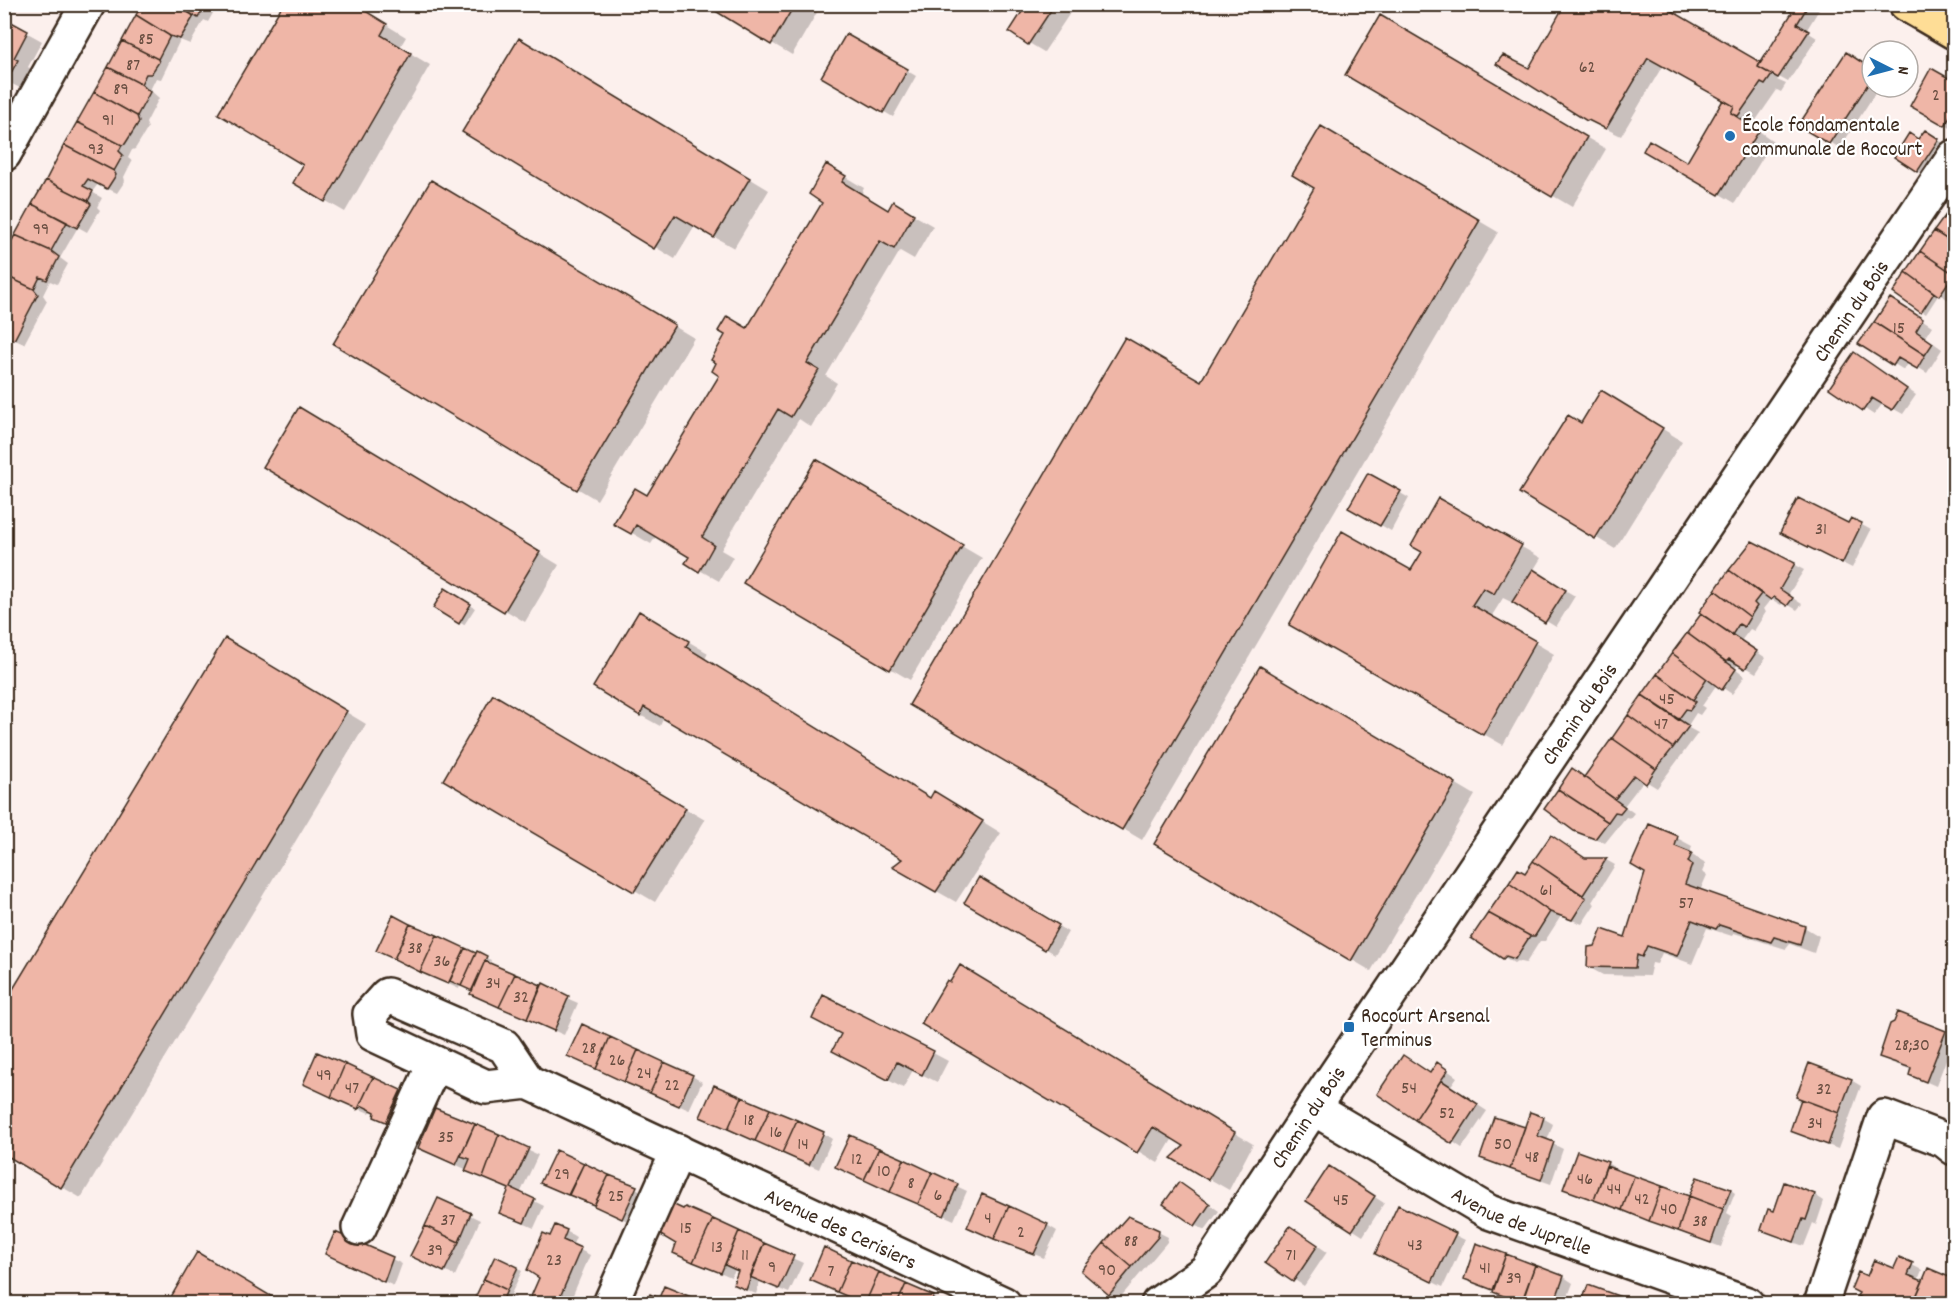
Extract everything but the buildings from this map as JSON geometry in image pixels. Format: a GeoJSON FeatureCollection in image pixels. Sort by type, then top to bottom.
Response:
{"type":"FeatureCollection","features":[{"type":"Feature","properties":{"kind":"main road"},"geometry":{"type":"LineString","coordinates":[[1906,4],[1954,32]]}},
{"type":"Feature","properties":{"kind":"street"},"geometry":{"type":"LineString","coordinates":[[4,154],[88,4]]}},
{"type":"Feature","properties":{"kind":"street","name":"Chemin du Bois"},"geometry":{"type":"LineString","coordinates":[[1158,1304],[1206,1271],[1313,1108],[1954,157]]}},
{"type":"Feature","properties":{"kind":"street"},"geometry":{"type":"LineString","coordinates":[[387,995],[504,1046],[528,1082],[486,1087],[373,1034],[370,1014],[387,995]]}},
{"type":"Feature","properties":{"kind":"street"},"geometry":{"type":"LineString","coordinates":[[359,1228],[435,1063]]}},
{"type":"Feature","properties":{"kind":"street","name":"Avenue des Cerisiers"},"geometry":{"type":"LineString","coordinates":[[528,1082],[1004,1304]]}},
{"type":"Feature","properties":{"kind":"street","name":"Avenue de Juprelle"},"geometry":{"type":"LineString","coordinates":[[1313,1108],[1489,1212],[1746,1304]]}},
{"type":"Feature","properties":{"kind":"street"},"geometry":{"type":"LineString","coordinates":[[1821,1304],[1884,1117],[1944,1140],[1954,1148]]}},
{"type":"Feature","properties":{"kind":"street"},"geometry":{"type":"LineString","coordinates":[[610,1304],[678,1151]]}},
{"type":"Feature","properties":{"kind":"street","name":"Chemin du Bois"},"geometry":{"type":"LineString","coordinates":[[1200,1304],[1206,1271]]}},
{"type":"Feature","properties":{"kind":"place","name":"École fondamentale communale de Rocourt"},"geometry":{"type":"Point","coordinates":[1730,136]}},
{"type":"Feature","properties":{"kind":"place","name":"Rocourt Arsenal Terminus"},"geometry":{"type":"Point","coordinates":[1349,1027]}}]}
